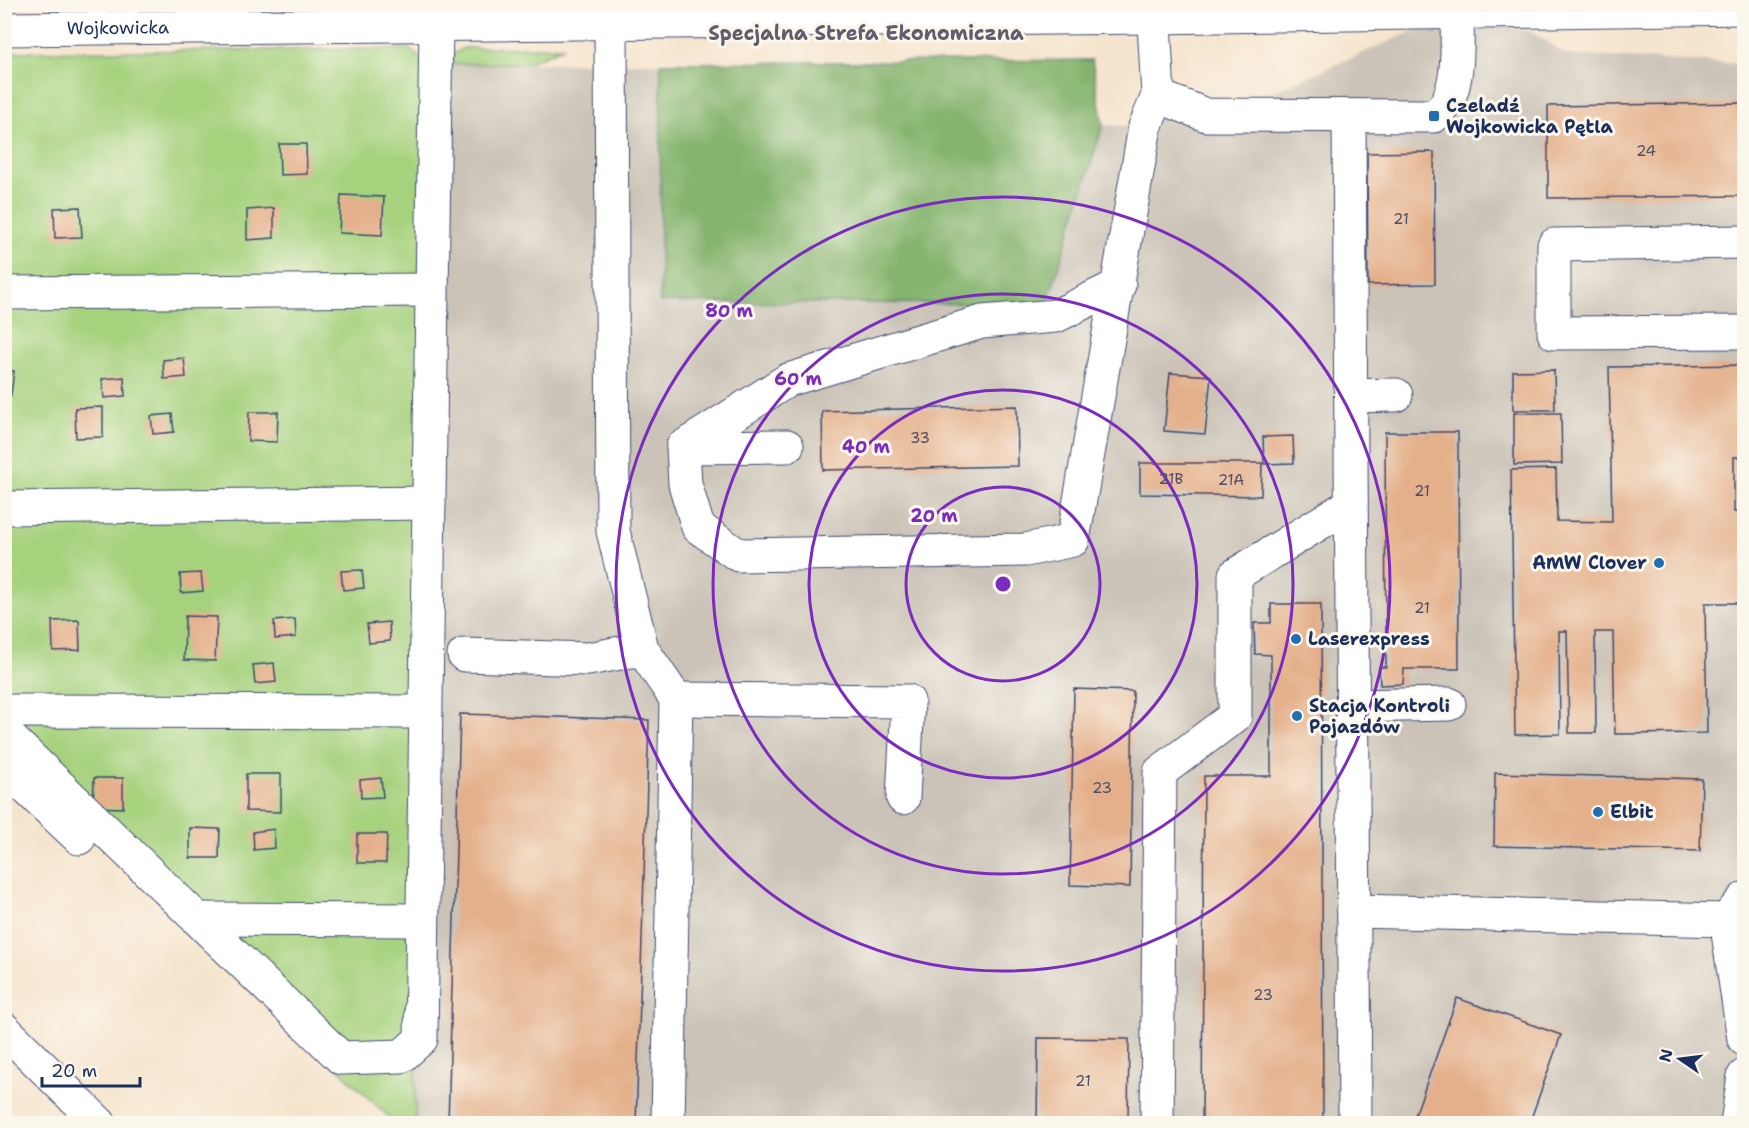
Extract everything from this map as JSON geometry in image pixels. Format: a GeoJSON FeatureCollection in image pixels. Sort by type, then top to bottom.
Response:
{"type":"FeatureCollection","features":[{"type":"Feature","properties":{"kind":"street","name":"Wojkowicka"},"geometry":{"type":"LineString","coordinates":[[4,29],[611,23],[924,12],[1457,12],[1744,8]]}},
{"type":"Feature","properties":{"kind":"street"},"geometry":{"type":"LineString","coordinates":[[683,447],[685,484],[698,526],[738,555],[1026,550],[1073,540],[1119,285],[1144,128],[1158,96],[1154,11]]}},
{"type":"Feature","properties":{"kind":"street"},"geometry":{"type":"LineString","coordinates":[[1158,96],[1206,115],[1434,116],[1445,109],[1452,97],[1457,12]]}},
{"type":"Feature","properties":{"kind":"street"},"geometry":{"type":"LineString","coordinates":[[611,23],[613,531],[642,649],[676,699],[668,1124]]}},
{"type":"Feature","properties":{"kind":"street"},"geometry":{"type":"LineString","coordinates":[[4,732],[341,1058],[402,1056],[421,1039],[430,290],[436,25]]}},
{"type":"Feature","properties":{"kind":"street"},"geometry":{"type":"LineString","coordinates":[[1349,116],[1355,1124]]}},
{"type":"Feature","properties":{"kind":"street"},"geometry":{"type":"LineString","coordinates":[[1744,242],[1554,245],[1554,333],[1744,332]]}},
{"type":"Feature","properties":{"kind":"street"},"geometry":{"type":"LineString","coordinates":[[683,447],[788,380],[982,322],[1056,316],[1119,285]]}},
{"type":"Feature","properties":{"kind":"street"},"geometry":{"type":"LineString","coordinates":[[4,293],[430,290]]}},
{"type":"Feature","properties":{"kind":"street"},"geometry":{"type":"LineString","coordinates":[[1351,396],[1396,394]]}},
{"type":"Feature","properties":{"kind":"street"},"geometry":{"type":"LineString","coordinates":[[683,447],[787,446]]}},
{"type":"Feature","properties":{"kind":"street"},"geometry":{"type":"LineString","coordinates":[[4,508],[429,503]]}},
{"type":"Feature","properties":{"kind":"street"},"geometry":{"type":"LineString","coordinates":[[1157,1124],[1160,772],[1235,716],[1235,575],[1351,504]]}},
{"type":"Feature","properties":{"kind":"street"},"geometry":{"type":"LineString","coordinates":[[464,655],[588,658],[642,649]]}},
{"type":"Feature","properties":{"kind":"street"},"geometry":{"type":"LineString","coordinates":[[676,699],[908,701],[903,798]]}},
{"type":"Feature","properties":{"kind":"street"},"geometry":{"type":"LineString","coordinates":[[1353,706],[1449,704]]}},
{"type":"Feature","properties":{"kind":"street"},"geometry":{"type":"LineString","coordinates":[[4,711],[425,712]]}},
{"type":"Feature","properties":{"kind":"street"},"geometry":{"type":"LineString","coordinates":[[4,767],[80,838]]}},
{"type":"Feature","properties":{"kind":"street"},"geometry":{"type":"LineString","coordinates":[[1354,910],[1735,909],[1744,1039]]}},
{"type":"Feature","properties":{"kind":"street"},"geometry":{"type":"LineString","coordinates":[[198,919],[422,920]]}},
{"type":"Feature","properties":{"kind":"street"},"geometry":{"type":"LineString","coordinates":[[4,1029],[100,1124]]}},
{"type":"Feature","properties":{"kind":"street"},"geometry":{"type":"LineString","coordinates":[[1737,1124],[1744,1076]]}},
{"type":"Feature","properties":{"kind":"shaded area"},"geometry":{"type":"Polygon","coordinates":[[[1457,12],[1532,32],[1566,55],[1744,64],[1744,1123],[415,1124],[429,64],[661,63],[662,82],[1047,304],[1103,125],[1144,127],[1158,96],[1209,120],[1457,12]]]}},
{"type":"Feature","properties":{"kind":"green space"},"geometry":{"type":"Polygon","coordinates":[[[564,47],[527,63],[448,64],[453,54],[464,48],[564,47]]]}},
{"type":"Feature","properties":{"kind":"green space"},"geometry":{"type":"Polygon","coordinates":[[[409,49],[429,64],[415,1123],[395,1123],[5,751],[4,52],[409,49]]]}},
{"type":"Feature","properties":{"kind":"green space"},"geometry":{"type":"Polygon","coordinates":[[[1092,60],[1103,125],[1047,304],[660,302],[661,63],[1092,60]]]}},
{"type":"Feature","properties":{"kind":"building"},"geometry":{"type":"Polygon","coordinates":[[[1744,103],[1744,196],[1548,198],[1548,106],[1744,103]]]}},
{"type":"Feature","properties":{"kind":"building"},"geometry":{"type":"Polygon","coordinates":[[[279,144],[306,144],[307,174],[280,175],[279,144]]]}},
{"type":"Feature","properties":{"kind":"building"},"geometry":{"type":"Polygon","coordinates":[[[8,148],[9,178],[4,179],[4,149],[8,148]]]}},
{"type":"Feature","properties":{"kind":"building"},"geometry":{"type":"Polygon","coordinates":[[[1434,152],[1435,284],[1368,285],[1367,153],[1434,152]]]}},
{"type":"Feature","properties":{"kind":"building"},"geometry":{"type":"Polygon","coordinates":[[[341,195],[384,197],[382,235],[339,233],[341,195]]]}},
{"type":"Feature","properties":{"kind":"building"},"geometry":{"type":"Polygon","coordinates":[[[80,207],[82,237],[55,238],[54,208],[80,207]]]}},
{"type":"Feature","properties":{"kind":"building"},"geometry":{"type":"Polygon","coordinates":[[[274,208],[274,238],[247,240],[247,210],[274,208]]]}},
{"type":"Feature","properties":{"kind":"building"},"geometry":{"type":"Polygon","coordinates":[[[184,358],[186,377],[164,379],[163,360],[184,358]]]}},
{"type":"Feature","properties":{"kind":"building","name":"AMW Clover"},"geometry":{"type":"Polygon","coordinates":[[[1744,365],[1744,457],[1734,457],[1734,512],[1744,512],[1744,603],[1705,603],[1707,733],[1615,734],[1613,632],[1595,632],[1596,733],[1569,733],[1567,631],[1559,631],[1560,734],[1515,735],[1511,470],[1556,469],[1557,521],[1612,522],[1609,367],[1744,365]]]}},
{"type":"Feature","properties":{"kind":"building"},"geometry":{"type":"Polygon","coordinates":[[[4,370],[14,371],[11,395],[4,394],[4,370]]]}},
{"type":"Feature","properties":{"kind":"building"},"geometry":{"type":"Polygon","coordinates":[[[1554,370],[1555,410],[1513,410],[1513,371],[1554,370]]]}},
{"type":"Feature","properties":{"kind":"building"},"geometry":{"type":"Polygon","coordinates":[[[1170,373],[1211,376],[1205,434],[1164,431],[1170,373]]]}},
{"type":"Feature","properties":{"kind":"building"},"geometry":{"type":"Polygon","coordinates":[[[124,377],[125,396],[104,398],[102,379],[124,377]]]}},
{"type":"Feature","properties":{"kind":"building"},"geometry":{"type":"Polygon","coordinates":[[[1017,406],[1018,466],[823,470],[822,411],[1017,406]]]}},
{"type":"Feature","properties":{"kind":"building"},"geometry":{"type":"Polygon","coordinates":[[[103,407],[103,437],[76,438],[75,408],[103,407]]]}},
{"type":"Feature","properties":{"kind":"building"},"geometry":{"type":"Polygon","coordinates":[[[249,412],[278,412],[277,442],[248,441],[249,412]]]}},
{"type":"Feature","properties":{"kind":"building"},"geometry":{"type":"Polygon","coordinates":[[[1514,413],[1561,413],[1562,464],[1514,465],[1514,413]]]}},
{"type":"Feature","properties":{"kind":"building"},"geometry":{"type":"Polygon","coordinates":[[[172,414],[174,432],[153,434],[151,416],[172,414]]]}},
{"type":"Feature","properties":{"kind":"building"},"geometry":{"type":"Polygon","coordinates":[[[1385,432],[1458,432],[1459,669],[1404,669],[1403,684],[1380,685],[1379,667],[1386,667],[1385,432]]]}},
{"type":"Feature","properties":{"kind":"building"},"geometry":{"type":"Polygon","coordinates":[[[1293,436],[1294,463],[1264,464],[1263,437],[1293,436]]]}},
{"type":"Feature","properties":{"kind":"building"},"geometry":{"type":"Polygon","coordinates":[[[1140,463],[1262,463],[1261,496],[1140,494],[1140,463]]]}},
{"type":"Feature","properties":{"kind":"building"},"geometry":{"type":"Polygon","coordinates":[[[362,570],[364,588],[343,590],[341,571],[362,570]]]}},
{"type":"Feature","properties":{"kind":"building"},"geometry":{"type":"Polygon","coordinates":[[[201,573],[203,591],[181,593],[180,574],[201,573]]]}},
{"type":"Feature","properties":{"kind":"building"},"geometry":{"type":"Polygon","coordinates":[[[1271,604],[1321,604],[1323,1124],[1202,1124],[1204,776],[1271,776],[1271,655],[1255,654],[1254,623],[1271,623],[1271,604]]]}},
{"type":"Feature","properties":{"kind":"building"},"geometry":{"type":"Polygon","coordinates":[[[185,616],[217,617],[215,661],[184,660],[185,616]]]}},
{"type":"Feature","properties":{"kind":"building"},"geometry":{"type":"Polygon","coordinates":[[[295,619],[296,637],[275,639],[274,621],[295,619]]]}},
{"type":"Feature","properties":{"kind":"building"},"geometry":{"type":"Polygon","coordinates":[[[79,620],[80,650],[53,651],[52,621],[79,620]]]}},
{"type":"Feature","properties":{"kind":"building"},"geometry":{"type":"Polygon","coordinates":[[[389,622],[390,641],[369,643],[367,624],[389,622]]]}},
{"type":"Feature","properties":{"kind":"building"},"geometry":{"type":"Polygon","coordinates":[[[274,663],[276,682],[255,684],[253,665],[274,663]]]}},
{"type":"Feature","properties":{"kind":"building"},"geometry":{"type":"Polygon","coordinates":[[[1074,689],[1133,691],[1130,887],[1070,885],[1074,689]]]}},
{"type":"Feature","properties":{"kind":"building"},"geometry":{"type":"Polygon","coordinates":[[[460,714],[649,720],[636,1124],[448,1124],[460,714]]]}},
{"type":"Feature","properties":{"kind":"building","name":"Elbit"},"geometry":{"type":"Polygon","coordinates":[[[1495,773],[1702,779],[1700,851],[1494,846],[1495,773]]]}},
{"type":"Feature","properties":{"kind":"building"},"geometry":{"type":"Polygon","coordinates":[[[246,774],[281,774],[281,812],[246,811],[246,774]]]}},
{"type":"Feature","properties":{"kind":"building"},"geometry":{"type":"Polygon","coordinates":[[[94,778],[123,778],[123,808],[93,807],[94,778]]]}},
{"type":"Feature","properties":{"kind":"building"},"geometry":{"type":"Polygon","coordinates":[[[381,778],[383,797],[361,798],[360,780],[381,778]]]}},
{"type":"Feature","properties":{"kind":"building"},"geometry":{"type":"Polygon","coordinates":[[[190,828],[220,829],[219,858],[190,858],[190,828]]]}},
{"type":"Feature","properties":{"kind":"building"},"geometry":{"type":"Polygon","coordinates":[[[274,829],[275,848],[254,850],[253,832],[274,829]]]}},
{"type":"Feature","properties":{"kind":"building"},"geometry":{"type":"Polygon","coordinates":[[[357,834],[387,834],[386,863],[357,863],[357,834]]]}},
{"type":"Feature","properties":{"kind":"building"},"geometry":{"type":"Polygon","coordinates":[[[1457,998],[1561,1035],[1529,1124],[1412,1124],[1457,998]]]}},
{"type":"Feature","properties":{"kind":"building"},"geometry":{"type":"Polygon","coordinates":[[[1038,1038],[1129,1039],[1128,1124],[1037,1124],[1038,1038]]]}},
{"type":"Feature","properties":{"kind":"place","name":"Czeladź Wojkowicka Pętla"},"geometry":{"type":"Point","coordinates":[1434,116]}},
{"type":"Feature","properties":{"kind":"place","name":"AMW Clover"},"geometry":{"type":"Point","coordinates":[1659,563]}},
{"type":"Feature","properties":{"kind":"place","name":"Laserexpress"},"geometry":{"type":"Point","coordinates":[1296,639]}},
{"type":"Feature","properties":{"kind":"place","name":"Stacja Kontroli Pojazdów"},"geometry":{"type":"Point","coordinates":[1297,716]}},
{"type":"Feature","properties":{"kind":"place","name":"Elbit"},"geometry":{"type":"Point","coordinates":[1598,812]}},
{"type":"Feature","properties":{"kind":"district","name":"Specjalna Strefa Ekonomiczna"},"geometry":{"type":"Point","coordinates":[866,33]}}]}
